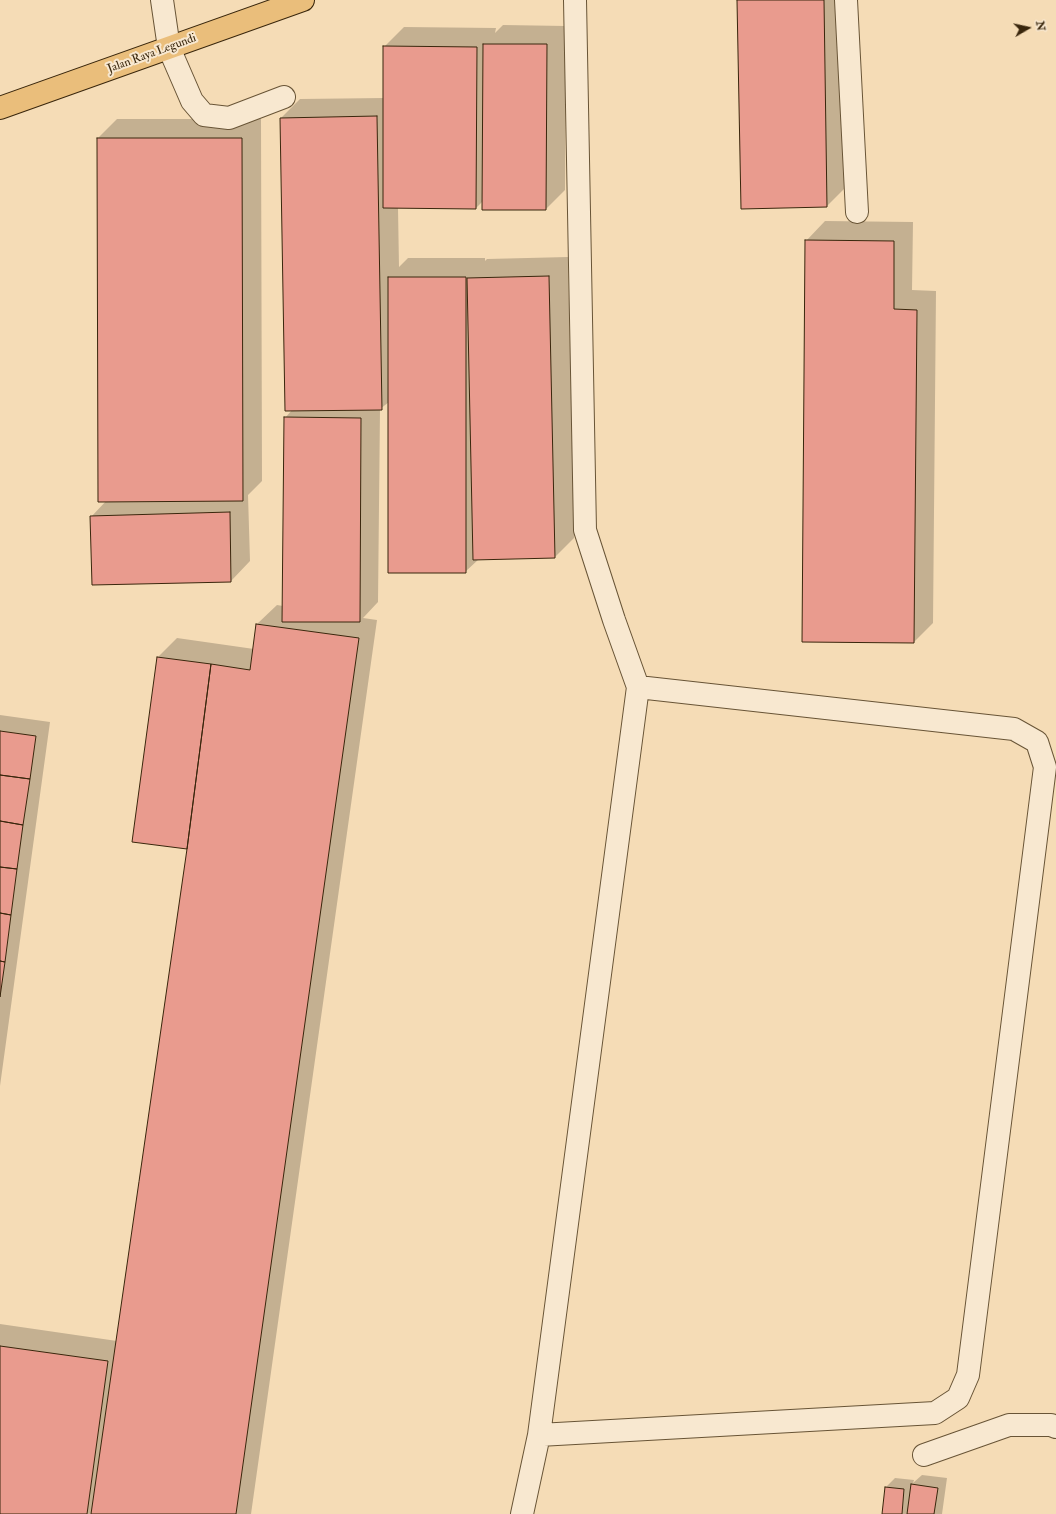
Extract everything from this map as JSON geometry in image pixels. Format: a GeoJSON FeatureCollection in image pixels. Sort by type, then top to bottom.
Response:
{"type":"FeatureCollection","features":[{"type":"Feature","properties":{"kind":"highway","name":"Jalan Raya Legundi"},"geometry":{"type":"LineString","coordinates":[[0,108],[303,0]]}},
{"type":"Feature","properties":{"kind":"street"},"geometry":{"type":"LineString","coordinates":[[162,0],[169,48],[192,101],[204,114],[229,118],[284,97]]}},
{"type":"Feature","properties":{"kind":"street"},"geometry":{"type":"LineString","coordinates":[[522,1514],[539,1435],[638,687],[584,530],[575,0]]}},
{"type":"Feature","properties":{"kind":"street"},"geometry":{"type":"LineString","coordinates":[[846,0],[857,212]]}},
{"type":"Feature","properties":{"kind":"street"},"geometry":{"type":"LineString","coordinates":[[539,1435],[935,1413],[958,1398],[968,1375],[1045,767],[1037,742],[1014,729],[638,687]]}},
{"type":"Feature","properties":{"kind":"street"},"geometry":{"type":"LineString","coordinates":[[924,1455],[1008,1425],[1051,1425],[1056,1427]]}},
{"type":"Feature","properties":{"kind":"building"},"geometry":{"type":"Polygon","coordinates":[[[737,0],[824,0],[827,207],[741,209],[737,0]]]}},
{"type":"Feature","properties":{"kind":"building"},"geometry":{"type":"Polygon","coordinates":[[[483,44],[547,44],[546,210],[482,210],[483,44]]]}},
{"type":"Feature","properties":{"kind":"building"},"geometry":{"type":"Polygon","coordinates":[[[383,46],[477,47],[476,209],[383,208],[383,46]]]}},
{"type":"Feature","properties":{"kind":"building"},"geometry":{"type":"Polygon","coordinates":[[[377,116],[382,410],[285,411],[280,118],[377,116]]]}},
{"type":"Feature","properties":{"kind":"building"},"geometry":{"type":"Polygon","coordinates":[[[97,138],[242,138],[243,501],[98,502],[97,138]]]}},
{"type":"Feature","properties":{"kind":"building"},"geometry":{"type":"Polygon","coordinates":[[[805,240],[894,241],[894,309],[917,310],[914,643],[802,642],[805,240]]]}},
{"type":"Feature","properties":{"kind":"building"},"geometry":{"type":"Polygon","coordinates":[[[549,276],[555,558],[473,560],[467,278],[549,276]]]}},
{"type":"Feature","properties":{"kind":"building"},"geometry":{"type":"Polygon","coordinates":[[[388,277],[466,277],[466,573],[388,573],[388,277]]]}},
{"type":"Feature","properties":{"kind":"building"},"geometry":{"type":"Polygon","coordinates":[[[284,417],[361,418],[360,622],[282,622],[284,417]]]}},
{"type":"Feature","properties":{"kind":"building"},"geometry":{"type":"Polygon","coordinates":[[[230,512],[231,582],[92,585],[90,516],[230,512]]]}},
{"type":"Feature","properties":{"kind":"building"},"geometry":{"type":"Polygon","coordinates":[[[256,624],[359,638],[236,1514],[91,1514],[187,849],[211,664],[250,670],[256,624]]]}},
{"type":"Feature","properties":{"kind":"building"},"geometry":{"type":"Polygon","coordinates":[[[157,657],[211,664],[187,849],[132,842],[157,657]]]}},
{"type":"Feature","properties":{"kind":"building"},"geometry":{"type":"Polygon","coordinates":[[[0,731],[36,736],[30,779],[0,775],[0,731]]]}},
{"type":"Feature","properties":{"kind":"building"},"geometry":{"type":"Polygon","coordinates":[[[0,775],[30,779],[23,825],[0,821],[0,775]]]}},
{"type":"Feature","properties":{"kind":"building"},"geometry":{"type":"Polygon","coordinates":[[[0,821],[23,825],[17,869],[0,867],[0,821]]]}},
{"type":"Feature","properties":{"kind":"building"},"geometry":{"type":"Polygon","coordinates":[[[0,867],[17,869],[11,915],[0,913],[0,867]]]}},
{"type":"Feature","properties":{"kind":"building"},"geometry":{"type":"Polygon","coordinates":[[[0,913],[11,915],[5,962],[0,961],[0,913]]]}},
{"type":"Feature","properties":{"kind":"building"},"geometry":{"type":"Polygon","coordinates":[[[0,961],[5,962],[0,997],[0,961]]]}},
{"type":"Feature","properties":{"kind":"building"},"geometry":{"type":"Polygon","coordinates":[[[0,1346],[108,1361],[87,1514],[0,1514],[0,1346]]]}},
{"type":"Feature","properties":{"kind":"building"},"geometry":{"type":"Polygon","coordinates":[[[911,1484],[938,1488],[934,1514],[907,1514],[911,1484]]]}},
{"type":"Feature","properties":{"kind":"building"},"geometry":{"type":"Polygon","coordinates":[[[885,1487],[904,1489],[902,1514],[882,1514],[885,1487]]]}}]}
